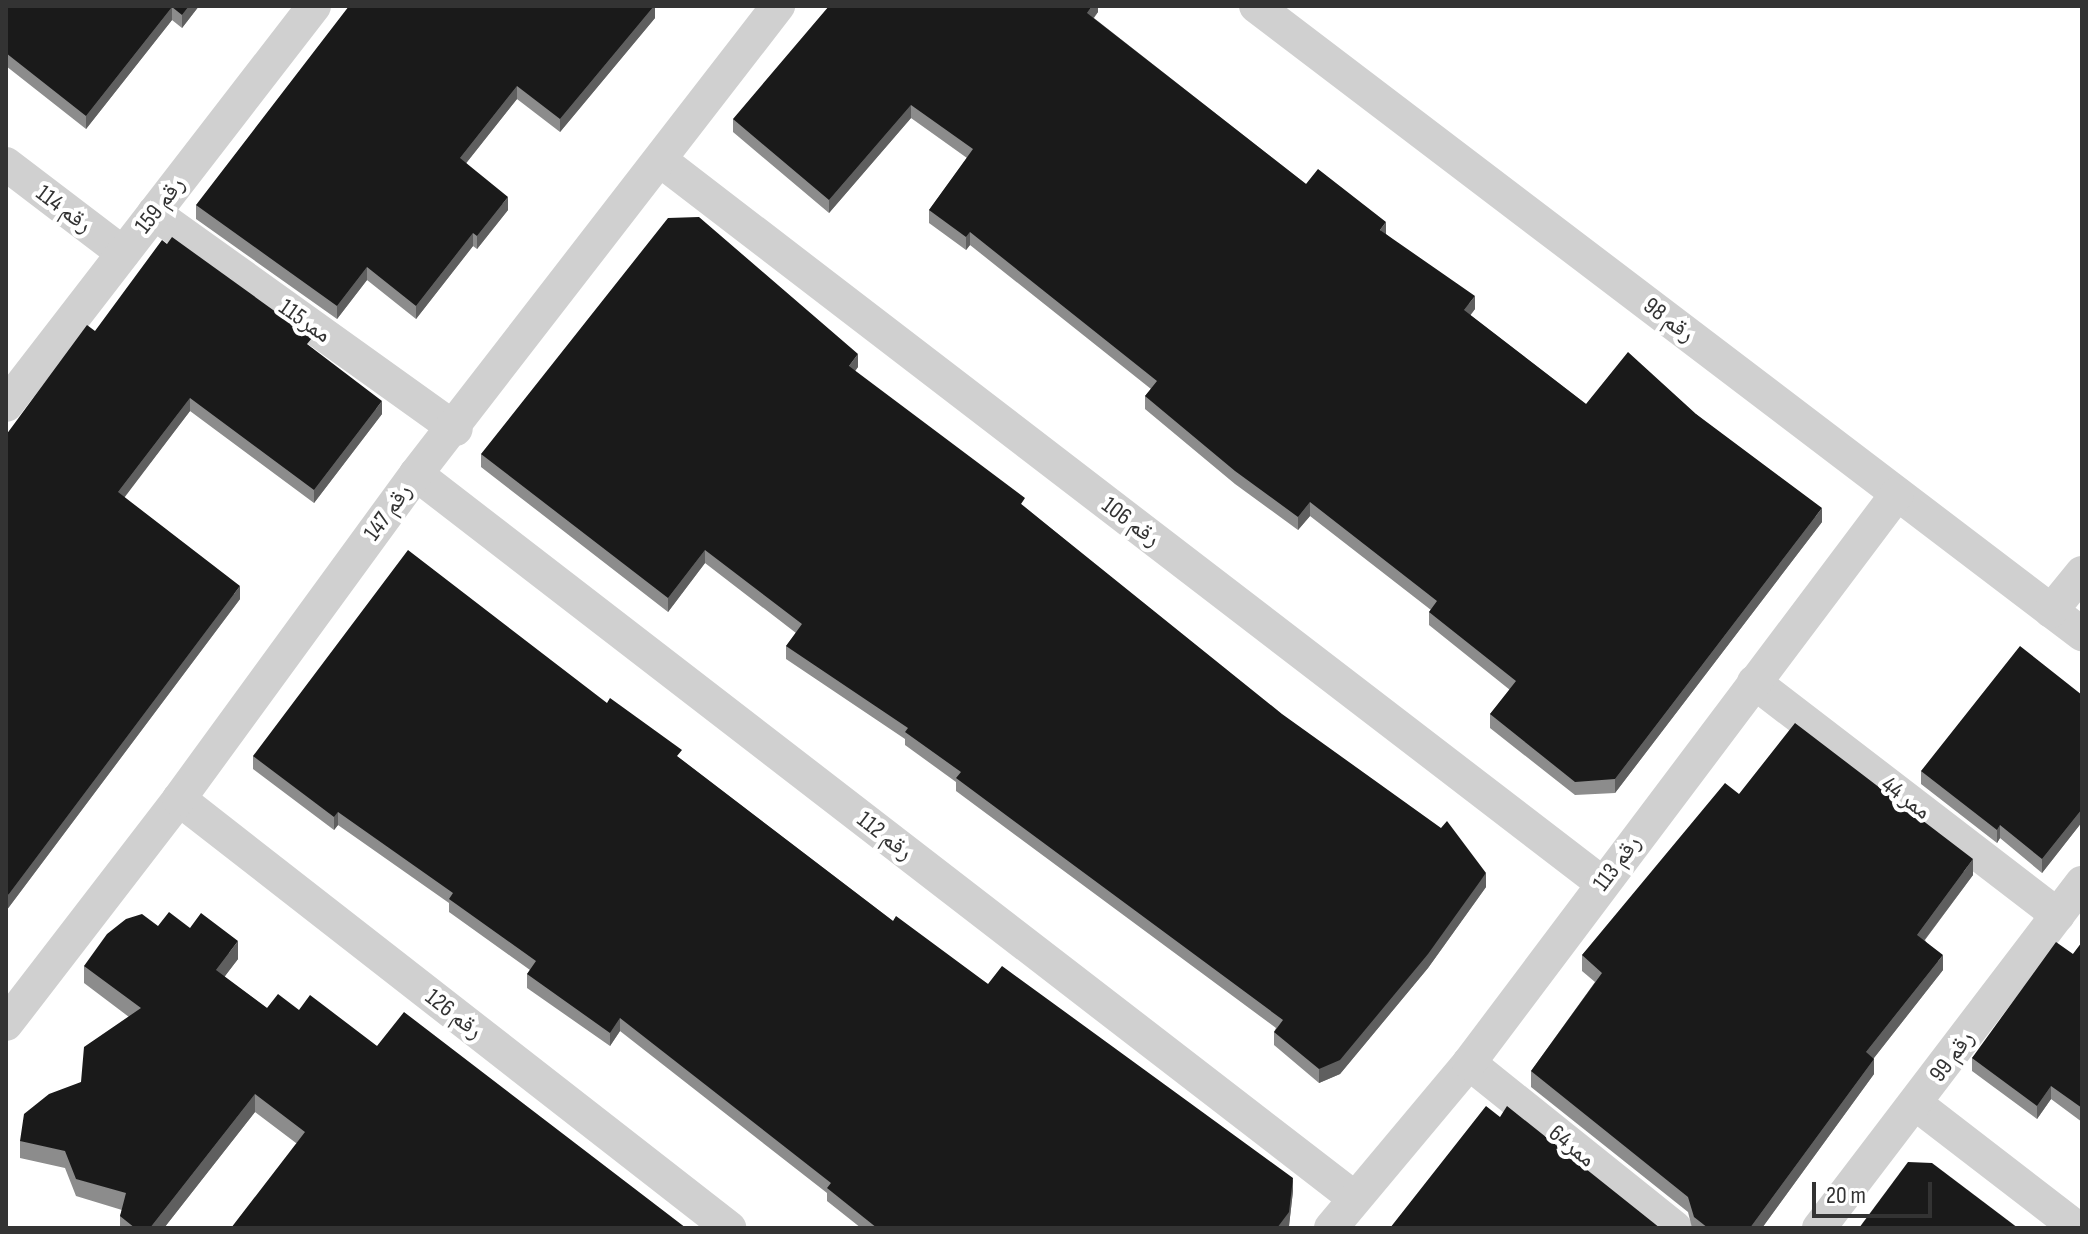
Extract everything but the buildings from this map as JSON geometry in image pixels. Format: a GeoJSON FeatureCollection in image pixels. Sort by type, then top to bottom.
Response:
{"type":"FeatureCollection","features":[{"type":"Feature","properties":{"kind":"street","name":"رقم 159"},"geometry":{"type":"LineString","coordinates":[[6,405],[314,6]]}},
{"type":"Feature","properties":{"kind":"street","name":"رقم 147"},"geometry":{"type":"LineString","coordinates":[[6,1024],[179,799],[416,474],[456,429],[778,6]]}},
{"type":"Feature","properties":{"kind":"street","name":"رقم 98"},"geometry":{"type":"LineString","coordinates":[[1256,6],[2082,634]]}},
{"type":"Feature","properties":{"kind":"street","name":"رقم 106"},"geometry":{"type":"LineString","coordinates":[[660,160],[1602,883]]}},
{"type":"Feature","properties":{"kind":"street","name":"رقم 114"},"geometry":{"type":"LineString","coordinates":[[6,164],[123,253]]}},
{"type":"Feature","properties":{"kind":"street","name":"ممر115"},"geometry":{"type":"LineString","coordinates":[[154,213],[456,429]]}},
{"type":"Feature","properties":{"kind":"street","name":"رقم 112"},"geometry":{"type":"LineString","coordinates":[[416,474],[1353,1197]]}},
{"type":"Feature","properties":{"kind":"street","name":"رقم 113"},"geometry":{"type":"LineString","coordinates":[[1331,1228],[1353,1197],[1469,1063],[1897,494]]}},
{"type":"Feature","properties":{"kind":"street"},"geometry":{"type":"LineString","coordinates":[[2051,611],[2082,573]]}},
{"type":"Feature","properties":{"kind":"street","name":"ممر 44"},"geometry":{"type":"LineString","coordinates":[[1754,682],[2058,915]]}},
{"type":"Feature","properties":{"kind":"street","name":"رقم 126"},"geometry":{"type":"LineString","coordinates":[[179,799],[729,1228]]}},
{"type":"Feature","properties":{"kind":"street","name":"رقم 99"},"geometry":{"type":"LineString","coordinates":[[1819,1228],[2082,883]]}},
{"type":"Feature","properties":{"kind":"street","name":"ممر64"},"geometry":{"type":"LineString","coordinates":[[1469,1063],[1675,1228]]}},
{"type":"Feature","properties":{"kind":"street"},"geometry":{"type":"LineString","coordinates":[[1916,1104],[2077,1228]]}}]}
